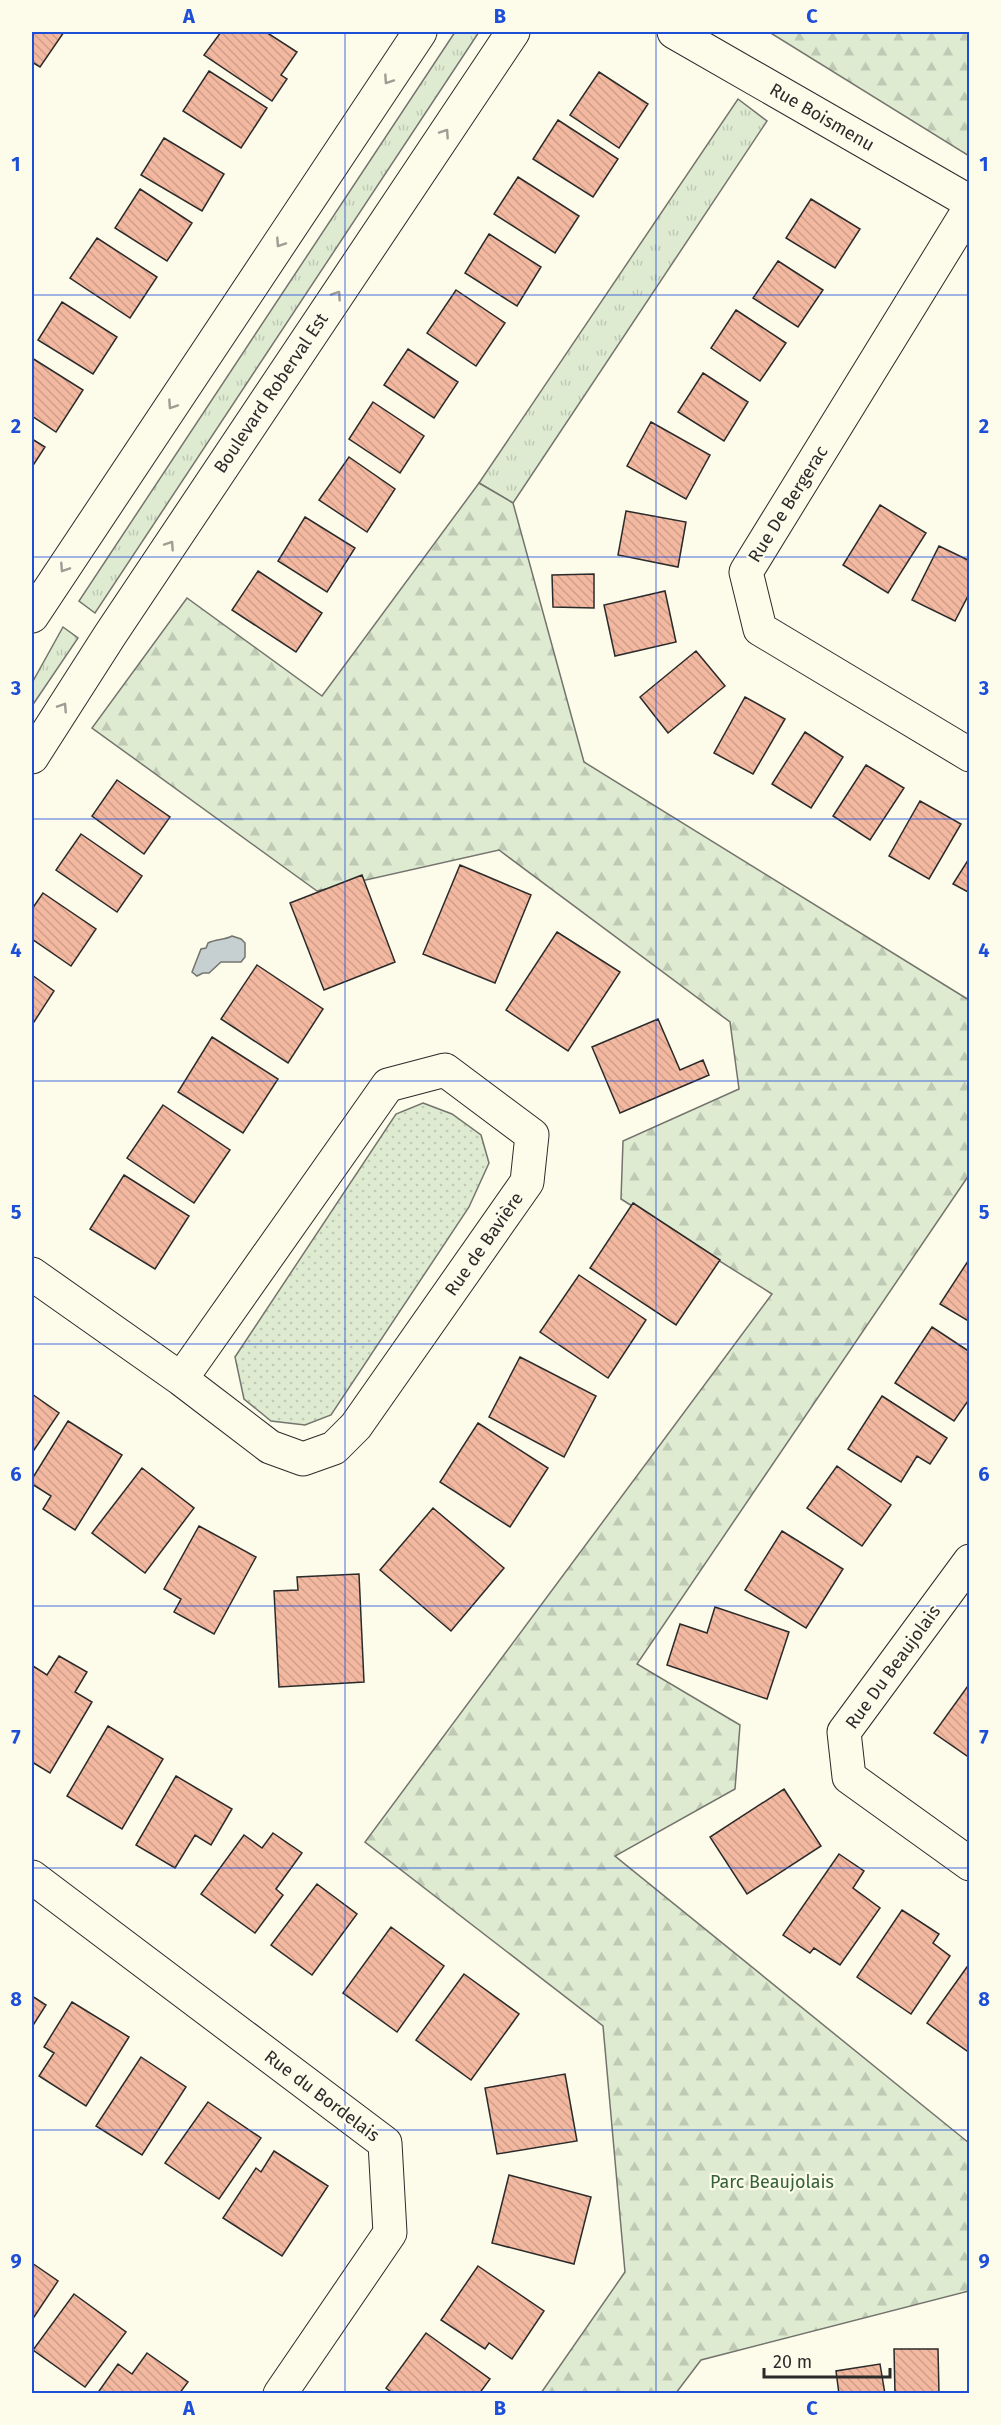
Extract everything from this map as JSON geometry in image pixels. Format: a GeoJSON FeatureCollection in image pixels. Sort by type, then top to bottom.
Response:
{"type":"FeatureCollection","features":[{"type":"Feature","properties":{"kind":"street"},"geometry":{"type":"LineString","coordinates":[[32,616],[420,32]]}},
{"type":"Feature","properties":{"kind":"street","name":"Boulevard Roberval Est"},"geometry":{"type":"LineString","coordinates":[[32,757],[110,635],[513,32]]}},
{"type":"Feature","properties":{"kind":"street","name":"Rue Boismenu"},"geometry":{"type":"LineString","coordinates":[[674,32],[969,202]]}},
{"type":"Feature","properties":{"kind":"street","name":"Rue De Bergerac"},"geometry":{"type":"LineString","coordinates":[[969,208],[746,572],[760,629],[969,755]]}},
{"type":"Feature","properties":{"kind":"street","name":"Rue de Bavière"},"geometry":{"type":"LineString","coordinates":[[32,1274],[181,1379],[270,1447],[303,1459],[334,1448],[356,1426],[527,1182],[532,1135],[445,1070],[388,1085],[181,1379]]}},
{"type":"Feature","properties":{"kind":"street","name":"Rue Du Beaujolais"},"geometry":{"type":"LineString","coordinates":[[969,1561],[844,1732],[849,1777],[969,1864]]}},
{"type":"Feature","properties":{"kind":"street","name":"Rue du Bordelais"},"geometry":{"type":"LineString","coordinates":[[32,1877],[385,2144],[390,2233],[280,2394]]}},
{"type":"Feature","properties":{"kind":"green space"},"geometry":{"type":"Polygon","coordinates":[[[455,32],[479,32],[95,613],[79,601],[455,32]]]}},
{"type":"Feature","properties":{"kind":"green space"},"geometry":{"type":"Polygon","coordinates":[[[769,32],[969,32],[969,156],[769,32]]]}},
{"type":"Feature","properties":{"kind":"green space"},"geometry":{"type":"Polygon","coordinates":[[[738,99],[767,121],[513,503],[479,483],[738,99]]]}},
{"type":"Feature","properties":{"kind":"green space","name":"Parc Beaujolais"},"geometry":{"type":"Polygon","coordinates":[[[479,483],[513,503],[584,762],[969,1000],[969,1175],[637,1664],[740,1725],[735,1789],[615,1856],[969,2143],[969,2291],[701,2360],[676,2393],[541,2393],[625,2272],[603,2026],[365,1842],[772,1294],[621,1199],[623,1141],[739,1089],[730,1022],[499,850],[317,891],[92,728],[187,598],[322,696],[479,483]]]}},
{"type":"Feature","properties":{"kind":"green space"},"geometry":{"type":"Polygon","coordinates":[[[63,627],[78,638],[32,706],[32,683],[63,627]]]}},
{"type":"Feature","properties":{"kind":"green space"},"geometry":{"type":"Polygon","coordinates":[[[423,1103],[452,1114],[481,1135],[489,1163],[469,1207],[331,1415],[305,1425],[271,1421],[244,1399],[235,1357],[396,1114],[423,1103]]]}},
{"type":"Feature","properties":{"kind":"shaded area"},"geometry":{"type":"Polygon","coordinates":[[[232,936],[245,943],[245,957],[241,962],[221,962],[209,973],[197,976],[192,972],[201,949],[206,948],[208,943],[232,936]]]}},
{"type":"Feature","properties":{"kind":"building"},"geometry":{"type":"Polygon","coordinates":[[[32,32],[64,32],[40,67],[32,62],[32,32]]]}},
{"type":"Feature","properties":{"kind":"building"},"geometry":{"type":"Polygon","coordinates":[[[221,32],[266,32],[297,52],[281,75],[287,79],[272,101],[204,55],[221,32]]]}},
{"type":"Feature","properties":{"kind":"building"},"geometry":{"type":"Polygon","coordinates":[[[209,71],[267,108],[241,148],[183,111],[209,71]]]}},
{"type":"Feature","properties":{"kind":"building"},"geometry":{"type":"Polygon","coordinates":[[[599,72],[648,104],[619,148],[570,115],[599,72]]]}},
{"type":"Feature","properties":{"kind":"building"},"geometry":{"type":"Polygon","coordinates":[[[558,120],[618,159],[593,197],[533,159],[558,120]]]}},
{"type":"Feature","properties":{"kind":"building"},"geometry":{"type":"Polygon","coordinates":[[[164,138],[224,174],[202,211],[141,175],[164,138]]]}},
{"type":"Feature","properties":{"kind":"building"},"geometry":{"type":"Polygon","coordinates":[[[518,177],[579,216],[555,253],[494,214],[518,177]]]}},
{"type":"Feature","properties":{"kind":"building"},"geometry":{"type":"Polygon","coordinates":[[[140,189],[192,223],[167,261],[115,228],[140,189]]]}},
{"type":"Feature","properties":{"kind":"building"},"geometry":{"type":"Polygon","coordinates":[[[811,199],[860,229],[835,268],[786,238],[811,199]]]}},
{"type":"Feature","properties":{"kind":"building"},"geometry":{"type":"Polygon","coordinates":[[[489,234],[541,267],[517,306],[465,273],[489,234]]]}},
{"type":"Feature","properties":{"kind":"building"},"geometry":{"type":"Polygon","coordinates":[[[97,238],[157,277],[130,318],[70,278],[97,238]]]}},
{"type":"Feature","properties":{"kind":"building"},"geometry":{"type":"Polygon","coordinates":[[[778,261],[823,290],[798,327],[753,298],[778,261]]]}},
{"type":"Feature","properties":{"kind":"building"},"geometry":{"type":"Polygon","coordinates":[[[456,290],[505,323],[476,366],[427,333],[456,290]]]}},
{"type":"Feature","properties":{"kind":"building"},"geometry":{"type":"Polygon","coordinates":[[[62,302],[117,337],[93,374],[38,340],[62,302]]]}},
{"type":"Feature","properties":{"kind":"building"},"geometry":{"type":"Polygon","coordinates":[[[736,310],[786,343],[760,381],[711,348],[736,310]]]}},
{"type":"Feature","properties":{"kind":"building"},"geometry":{"type":"Polygon","coordinates":[[[408,349],[458,382],[434,418],[384,385],[408,349]]]}},
{"type":"Feature","properties":{"kind":"building"},"geometry":{"type":"Polygon","coordinates":[[[32,358],[83,390],[56,432],[32,416],[32,358]]]}},
{"type":"Feature","properties":{"kind":"building"},"geometry":{"type":"Polygon","coordinates":[[[703,373],[748,402],[724,441],[678,412],[703,373]]]}},
{"type":"Feature","properties":{"kind":"building"},"geometry":{"type":"Polygon","coordinates":[[[373,402],[424,436],[400,473],[349,439],[373,402]]]}},
{"type":"Feature","properties":{"kind":"building"},"geometry":{"type":"Polygon","coordinates":[[[651,422],[710,455],[686,499],[627,466],[651,422]]]}},
{"type":"Feature","properties":{"kind":"building"},"geometry":{"type":"Polygon","coordinates":[[[32,439],[45,447],[32,467],[32,439]]]}},
{"type":"Feature","properties":{"kind":"building"},"geometry":{"type":"Polygon","coordinates":[[[349,457],[395,489],[367,532],[319,500],[349,457]]]}},
{"type":"Feature","properties":{"kind":"building"},"geometry":{"type":"Polygon","coordinates":[[[880,505],[926,533],[888,593],[843,565],[880,505]]]}},
{"type":"Feature","properties":{"kind":"building"},"geometry":{"type":"Polygon","coordinates":[[[626,511],[686,522],[678,567],[618,555],[626,511]]]}},
{"type":"Feature","properties":{"kind":"building"},"geometry":{"type":"Polygon","coordinates":[[[305,517],[355,548],[327,592],[278,561],[305,517]]]}},
{"type":"Feature","properties":{"kind":"building"},"geometry":{"type":"Polygon","coordinates":[[[939,546],[970,561],[970,592],[955,621],[912,600],[939,546]]]}},
{"type":"Feature","properties":{"kind":"building"},"geometry":{"type":"Polygon","coordinates":[[[258,571],[322,613],[296,652],[232,610],[258,571]]]}},
{"type":"Feature","properties":{"kind":"building"},"geometry":{"type":"Polygon","coordinates":[[[594,574],[594,608],[553,607],[552,575],[594,574]]]}},
{"type":"Feature","properties":{"kind":"building"},"geometry":{"type":"Polygon","coordinates":[[[665,591],[676,642],[615,656],[604,605],[665,591]]]}},
{"type":"Feature","properties":{"kind":"building"},"geometry":{"type":"Polygon","coordinates":[[[696,651],[725,686],[668,733],[640,697],[696,651]]]}},
{"type":"Feature","properties":{"kind":"building"},"geometry":{"type":"Polygon","coordinates":[[[745,697],[785,719],[753,774],[714,753],[745,697]]]}},
{"type":"Feature","properties":{"kind":"building"},"geometry":{"type":"Polygon","coordinates":[[[805,732],[843,757],[811,808],[772,784],[805,732]]]}},
{"type":"Feature","properties":{"kind":"building"},"geometry":{"type":"Polygon","coordinates":[[[866,765],[904,788],[870,840],[833,816],[866,765]]]}},
{"type":"Feature","properties":{"kind":"building"},"geometry":{"type":"Polygon","coordinates":[[[117,780],[170,817],[144,854],[92,816],[117,780]]]}},
{"type":"Feature","properties":{"kind":"building"},"geometry":{"type":"Polygon","coordinates":[[[920,801],[961,824],[929,879],[889,856],[920,801]]]}},
{"type":"Feature","properties":{"kind":"building"},"geometry":{"type":"Polygon","coordinates":[[[81,834],[142,876],[117,912],[56,870],[81,834]]]}},
{"type":"Feature","properties":{"kind":"building"},"geometry":{"type":"Polygon","coordinates":[[[970,857],[970,893],[953,884],[970,857]]]}},
{"type":"Feature","properties":{"kind":"building"},"geometry":{"type":"Polygon","coordinates":[[[460,865],[531,895],[495,983],[423,954],[460,865]]]}},
{"type":"Feature","properties":{"kind":"building"},"geometry":{"type":"Polygon","coordinates":[[[362,875],[395,962],[324,990],[290,903],[362,875]]]}},
{"type":"Feature","properties":{"kind":"building"},"geometry":{"type":"Polygon","coordinates":[[[43,893],[96,929],[71,966],[32,939],[32,909],[43,893]]]}},
{"type":"Feature","properties":{"kind":"building"},"geometry":{"type":"Polygon","coordinates":[[[557,932],[620,972],[568,1051],[506,1010],[557,932]]]}},
{"type":"Feature","properties":{"kind":"building"},"geometry":{"type":"Polygon","coordinates":[[[257,965],[323,1009],[288,1063],[221,1019],[257,965]]]}},
{"type":"Feature","properties":{"kind":"building"},"geometry":{"type":"Polygon","coordinates":[[[32,975],[54,991],[32,1025],[32,975]]]}},
{"type":"Feature","properties":{"kind":"building"},"geometry":{"type":"Polygon","coordinates":[[[658,1019],[680,1070],[703,1060],[709,1075],[620,1113],[592,1047],[658,1019]]]}},
{"type":"Feature","properties":{"kind":"building"},"geometry":{"type":"Polygon","coordinates":[[[212,1037],[278,1079],[243,1133],[178,1092],[212,1037]]]}},
{"type":"Feature","properties":{"kind":"building"},"geometry":{"type":"Polygon","coordinates":[[[163,1105],[230,1150],[194,1203],[127,1158],[163,1105]]]}},
{"type":"Feature","properties":{"kind":"building"},"geometry":{"type":"Polygon","coordinates":[[[124,1175],[189,1216],[155,1269],[90,1229],[124,1175]]]}},
{"type":"Feature","properties":{"kind":"building"},"geometry":{"type":"Polygon","coordinates":[[[633,1203],[720,1260],[676,1325],[590,1268],[633,1203]]]}},
{"type":"Feature","properties":{"kind":"building"},"geometry":{"type":"Polygon","coordinates":[[[970,1258],[970,1322],[940,1304],[970,1258]]]}},
{"type":"Feature","properties":{"kind":"building"},"geometry":{"type":"Polygon","coordinates":[[[579,1275],[646,1320],[608,1378],[540,1332],[579,1275]]]}},
{"type":"Feature","properties":{"kind":"building"},"geometry":{"type":"Polygon","coordinates":[[[932,1327],[970,1352],[970,1398],[954,1421],[895,1383],[932,1327]]]}},
{"type":"Feature","properties":{"kind":"building"},"geometry":{"type":"Polygon","coordinates":[[[520,1357],[596,1396],[564,1457],[489,1417],[520,1357]]]}},
{"type":"Feature","properties":{"kind":"building"},"geometry":{"type":"Polygon","coordinates":[[[32,1394],[59,1413],[32,1453],[32,1394]]]}},
{"type":"Feature","properties":{"kind":"building"},"geometry":{"type":"Polygon","coordinates":[[[882,1396],[947,1438],[930,1464],[917,1456],[901,1482],[848,1449],[882,1396]]]}},
{"type":"Feature","properties":{"kind":"building"},"geometry":{"type":"Polygon","coordinates":[[[68,1421],[122,1455],[75,1530],[43,1509],[51,1496],[32,1484],[32,1479],[68,1421]]]}},
{"type":"Feature","properties":{"kind":"building"},"geometry":{"type":"Polygon","coordinates":[[[478,1423],[548,1468],[510,1527],[440,1482],[478,1423]]]}},
{"type":"Feature","properties":{"kind":"building"},"geometry":{"type":"Polygon","coordinates":[[[837,1466],[891,1505],[862,1546],[807,1508],[837,1466]]]}},
{"type":"Feature","properties":{"kind":"building"},"geometry":{"type":"Polygon","coordinates":[[[142,1468],[194,1508],[145,1573],[92,1533],[142,1468]]]}},
{"type":"Feature","properties":{"kind":"building"},"geometry":{"type":"Polygon","coordinates":[[[433,1508],[504,1568],[451,1631],[380,1570],[433,1508]]]}},
{"type":"Feature","properties":{"kind":"building"},"geometry":{"type":"Polygon","coordinates":[[[199,1526],[256,1557],[214,1634],[174,1612],[181,1599],[164,1589],[199,1526]]]}},
{"type":"Feature","properties":{"kind":"building"},"geometry":{"type":"Polygon","coordinates":[[[782,1531],[843,1569],[806,1628],[745,1590],[782,1531]]]}},
{"type":"Feature","properties":{"kind":"building"},"geometry":{"type":"Polygon","coordinates":[[[359,1574],[364,1682],[279,1687],[274,1591],[298,1590],[297,1577],[359,1574]]]}},
{"type":"Feature","properties":{"kind":"building"},"geometry":{"type":"Polygon","coordinates":[[[715,1607],[789,1632],[767,1699],[667,1665],[680,1624],[707,1633],[715,1607]]]}},
{"type":"Feature","properties":{"kind":"building"},"geometry":{"type":"Polygon","coordinates":[[[59,1656],[87,1672],[75,1692],[92,1702],[50,1773],[32,1762],[32,1669],[33,1666],[47,1675],[59,1656]]]}},
{"type":"Feature","properties":{"kind":"building"},"geometry":{"type":"Polygon","coordinates":[[[970,1683],[970,1758],[934,1733],[970,1683]]]}},
{"type":"Feature","properties":{"kind":"building"},"geometry":{"type":"Polygon","coordinates":[[[108,1726],[163,1759],[122,1829],[67,1796],[108,1726]]]}},
{"type":"Feature","properties":{"kind":"building"},"geometry":{"type":"Polygon","coordinates":[[[176,1776],[232,1809],[211,1845],[195,1835],[175,1868],[136,1845],[176,1776]]]}},
{"type":"Feature","properties":{"kind":"building"},"geometry":{"type":"Polygon","coordinates":[[[784,1789],[821,1846],[747,1894],[710,1837],[784,1789]]]}},
{"type":"Feature","properties":{"kind":"building"},"geometry":{"type":"Polygon","coordinates":[[[273,1833],[302,1853],[276,1889],[283,1895],[255,1933],[201,1894],[244,1835],[262,1848],[273,1833]]]}},
{"type":"Feature","properties":{"kind":"building"},"geometry":{"type":"Polygon","coordinates":[[[839,1854],[864,1871],[853,1888],[880,1908],[840,1965],[814,1948],[810,1953],[783,1935],[839,1854]]]}},
{"type":"Feature","properties":{"kind":"building"},"geometry":{"type":"Polygon","coordinates":[[[317,1884],[357,1914],[312,1975],[271,1945],[317,1884]]]}},
{"type":"Feature","properties":{"kind":"building"},"geometry":{"type":"Polygon","coordinates":[[[902,1910],[939,1934],[933,1943],[950,1956],[911,2014],[857,1977],[902,1910]]]}},
{"type":"Feature","properties":{"kind":"building"},"geometry":{"type":"Polygon","coordinates":[[[391,1927],[444,1966],[397,2032],[343,1993],[391,1927]]]}},
{"type":"Feature","properties":{"kind":"building"},"geometry":{"type":"Polygon","coordinates":[[[967,1967],[970,1968],[970,2053],[927,2023],[967,1967]]]}},
{"type":"Feature","properties":{"kind":"building"},"geometry":{"type":"Polygon","coordinates":[[[464,1974],[519,2014],[471,2080],[416,2040],[464,1974]]]}},
{"type":"Feature","properties":{"kind":"building"},"geometry":{"type":"Polygon","coordinates":[[[32,1996],[46,2005],[32,2027],[32,1996]]]}},
{"type":"Feature","properties":{"kind":"building"},"geometry":{"type":"Polygon","coordinates":[[[72,2002],[129,2037],[86,2106],[39,2076],[54,2053],[44,2047],[72,2002]]]}},
{"type":"Feature","properties":{"kind":"building"},"geometry":{"type":"Polygon","coordinates":[[[141,2057],[186,2087],[142,2155],[96,2126],[141,2057]]]}},
{"type":"Feature","properties":{"kind":"building"},"geometry":{"type":"Polygon","coordinates":[[[565,2074],[577,2141],[497,2154],[485,2088],[565,2074]]]}},
{"type":"Feature","properties":{"kind":"building"},"geometry":{"type":"Polygon","coordinates":[[[208,2102],[261,2138],[219,2199],[165,2163],[208,2102]]]}},
{"type":"Feature","properties":{"kind":"building"},"geometry":{"type":"Polygon","coordinates":[[[274,2151],[328,2186],[282,2256],[223,2218],[256,2168],[261,2172],[274,2151]]]}},
{"type":"Feature","properties":{"kind":"building"},"geometry":{"type":"Polygon","coordinates":[[[509,2175],[591,2197],[574,2264],[492,2243],[509,2175]]]}},
{"type":"Feature","properties":{"kind":"building"},"geometry":{"type":"Polygon","coordinates":[[[32,2263],[58,2281],[32,2320],[32,2263]]]}},
{"type":"Feature","properties":{"kind":"building"},"geometry":{"type":"Polygon","coordinates":[[[478,2266],[544,2311],[512,2359],[489,2343],[485,2349],[441,2320],[478,2266]]]}},
{"type":"Feature","properties":{"kind":"building"},"geometry":{"type":"Polygon","coordinates":[[[74,2294],[126,2332],[85,2387],[33,2350],[74,2294]]]}},
{"type":"Feature","properties":{"kind":"building"},"geometry":{"type":"Polygon","coordinates":[[[426,2333],[490,2379],[479,2394],[394,2394],[386,2388],[426,2333]]]}},
{"type":"Feature","properties":{"kind":"building"},"geometry":{"type":"Polygon","coordinates":[[[894,2349],[938,2349],[939,2394],[895,2394],[894,2349]]]}},
{"type":"Feature","properties":{"kind":"building"},"geometry":{"type":"Polygon","coordinates":[[[147,2353],[188,2382],[179,2394],[97,2394],[118,2364],[132,2374],[147,2353]]]}},
{"type":"Feature","properties":{"kind":"building"},"geometry":{"type":"Polygon","coordinates":[[[880,2364],[885,2394],[839,2394],[836,2371],[880,2364]]]}}]}
